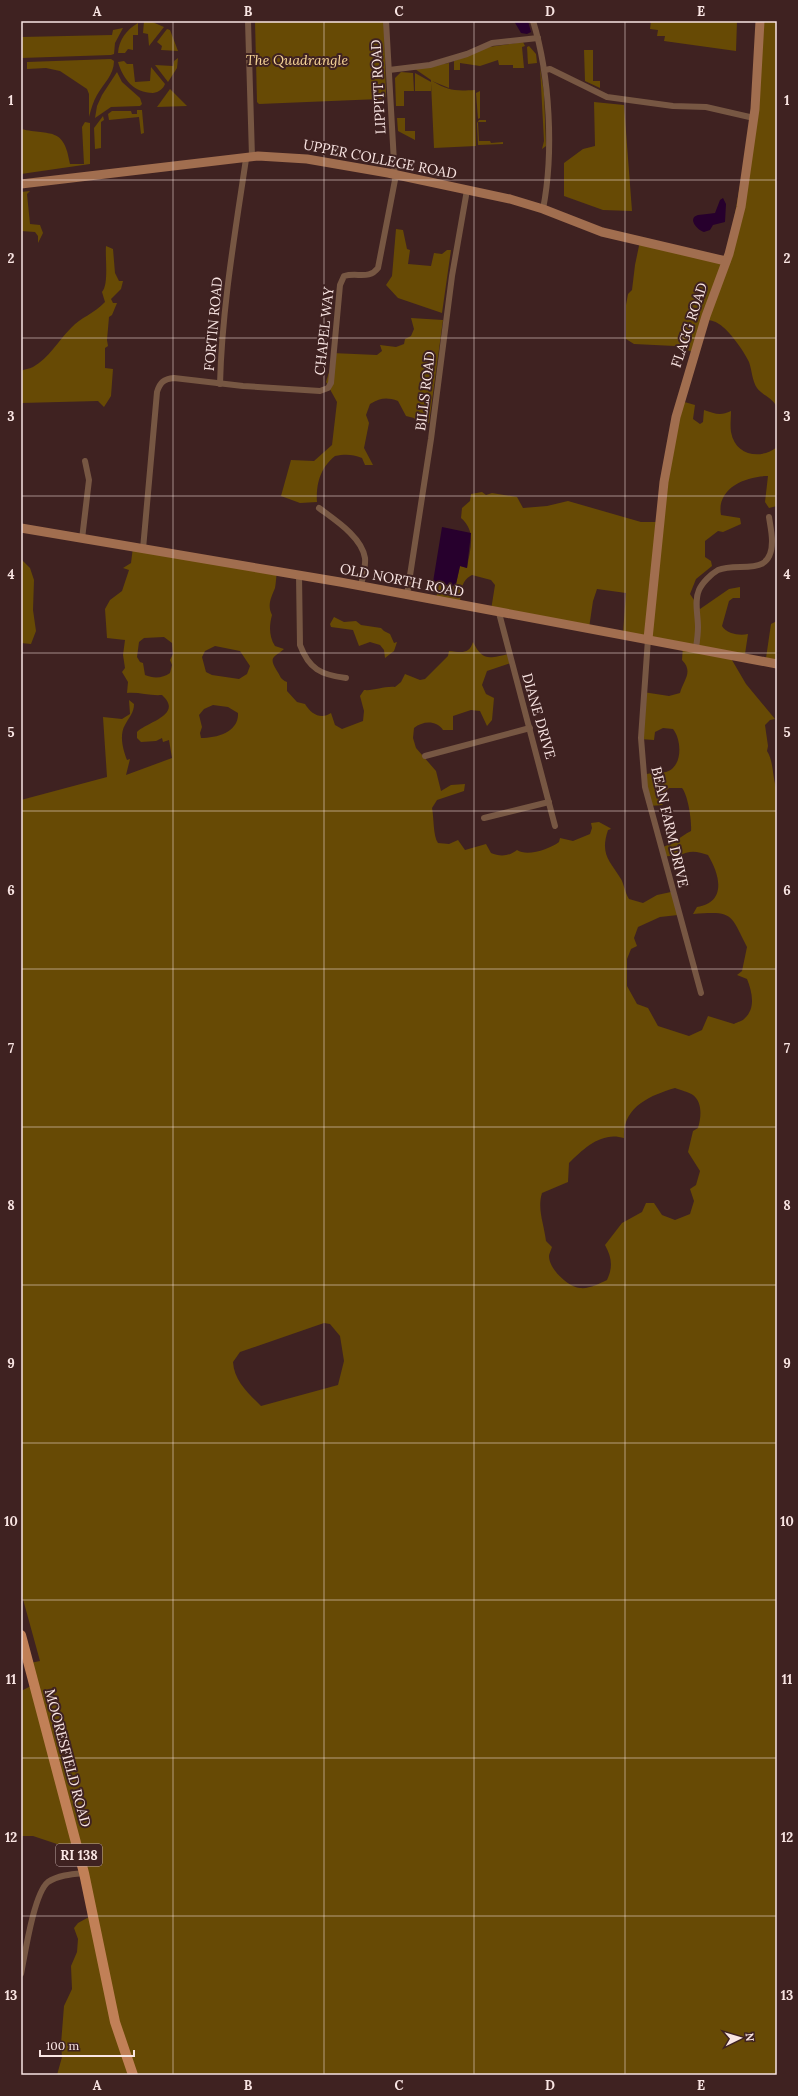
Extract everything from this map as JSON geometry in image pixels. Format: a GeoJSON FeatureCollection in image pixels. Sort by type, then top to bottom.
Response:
{"type":"FeatureCollection","features":[{"type":"Feature","properties":{"kind":"main road","name":"MOORESFIELD ROAD"},"geometry":{"type":"LineString","coordinates":[[21,1635],[84,1873],[115,2022],[133,2075]]}},
{"type":"Feature","properties":{"kind":"street","name":"FORTIN ROAD"},"geometry":{"type":"LineString","coordinates":[[142,549],[159,385],[165,379],[174,378],[220,384],[221,348],[225,309],[249,158],[248,21]]}},
{"type":"Feature","properties":{"kind":"street","name":"LIPPITT ROAD"},"geometry":{"type":"LineString","coordinates":[[386,21],[395,175]]}},
{"type":"Feature","properties":{"kind":"street"},"geometry":{"type":"LineString","coordinates":[[533,21],[545,70],[549,147],[543,209]]}},
{"type":"Feature","properties":{"kind":"street","name":"FLAGG ROAD"},"geometry":{"type":"LineString","coordinates":[[648,639],[664,482],[676,416],[706,316],[737,228],[741,207],[754,118],[760,21]]}},
{"type":"Feature","properties":{"kind":"street"},"geometry":{"type":"LineString","coordinates":[[389,70],[430,66],[459,57],[492,43],[538,38]]}},
{"type":"Feature","properties":{"kind":"street"},"geometry":{"type":"LineString","coordinates":[[545,70],[550,69],[607,97],[716,109],[754,118]]}},
{"type":"Feature","properties":{"kind":"street","name":"UPPER COLLEGE ROAD"},"geometry":{"type":"LineString","coordinates":[[21,184],[201,162],[249,158],[296,157],[395,175],[510,199],[543,209],[602,232],[726,261]]}},
{"type":"Feature","properties":{"kind":"street","name":"CHAPEL WAY"},"geometry":{"type":"LineString","coordinates":[[220,384],[316,390],[328,388],[331,384],[340,284],[344,276],[352,274],[368,275],[374,273],[378,268],[395,175]]}},
{"type":"Feature","properties":{"kind":"street","name":"BILLS ROAD"},"geometry":{"type":"LineString","coordinates":[[407,596],[431,439],[450,289],[467,190]]}},
{"type":"Feature","properties":{"kind":"street"},"geometry":{"type":"LineString","coordinates":[[82,539],[89,480],[85,461]]}},
{"type":"Feature","properties":{"kind":"street"},"geometry":{"type":"LineString","coordinates":[[320,508],[336,520],[362,547],[365,559],[361,586]]}},
{"type":"Feature","properties":{"kind":"street"},"geometry":{"type":"LineString","coordinates":[[696,648],[698,626],[696,605],[698,590],[708,578],[719,570],[752,568],[762,564],[770,554],[772,541],[769,517]]}},
{"type":"Feature","properties":{"kind":"street","name":"OLD NORTH ROAD"},"geometry":{"type":"LineString","coordinates":[[21,528],[361,586],[407,596],[648,639],[777,664]]}},
{"type":"Feature","properties":{"kind":"street"},"geometry":{"type":"LineString","coordinates":[[299,575],[300,645],[304,655],[318,671],[327,676],[346,678]]}},
{"type":"Feature","properties":{"kind":"street","name":"DIANE DRIVE"},"geometry":{"type":"LineString","coordinates":[[499,613],[555,826]]}},
{"type":"Feature","properties":{"kind":"street","name":"BEAN FARM DRIVE"},"geometry":{"type":"LineString","coordinates":[[648,639],[641,738],[644,781],[701,993]]}},
{"type":"Feature","properties":{"kind":"street"},"geometry":{"type":"LineString","coordinates":[[424,756],[530,728]]}},
{"type":"Feature","properties":{"kind":"street"},"geometry":{"type":"LineString","coordinates":[[484,818],[549,802]]}},
{"type":"Feature","properties":{"kind":"street"},"geometry":{"type":"LineString","coordinates":[[21,1974],[37,1901],[42,1889],[56,1878],[84,1873]]}},
{"type":"Feature","properties":{"kind":"green space"},"geometry":{"type":"Polygon","coordinates":[[[144,21],[150,21],[164,27],[149,46],[148,34],[143,33],[144,21]]]}},
{"type":"Feature","properties":{"kind":"green space","name":"The Quadrangle"},"geometry":{"type":"Polygon","coordinates":[[[255,21],[384,21],[386,97],[380,99],[259,104],[257,102],[255,21]]]}},
{"type":"Feature","properties":{"kind":"green space"},"geometry":{"type":"Polygon","coordinates":[[[651,21],[737,21],[736,51],[664,41],[665,36],[657,36],[658,30],[650,29],[651,21]]]}},
{"type":"Feature","properties":{"kind":"green space"},"geometry":{"type":"Polygon","coordinates":[[[758,21],[777,21],[777,407],[773,401],[757,388],[747,357],[732,336],[716,322],[704,319],[693,352],[675,346],[634,344],[626,339],[626,305],[628,294],[632,290],[640,241],[724,260],[728,252],[750,130],[758,21]]]}},
{"type":"Feature","properties":{"kind":"green space"},"geometry":{"type":"Polygon","coordinates":[[[138,23],[138,35],[133,35],[133,50],[128,49],[125,53],[118,53],[124,36],[138,23]]]}},
{"type":"Feature","properties":{"kind":"green space"},"geometry":{"type":"Polygon","coordinates":[[[123,28],[115,43],[114,54],[111,55],[21,58],[21,37],[112,35],[113,30],[123,28]]]}},
{"type":"Feature","properties":{"kind":"green space"},"geometry":{"type":"Polygon","coordinates":[[[167,29],[170,30],[178,51],[161,50],[162,46],[157,42],[167,29]]]}},
{"type":"Feature","properties":{"kind":"green space"},"geometry":{"type":"Polygon","coordinates":[[[523,42],[525,46],[522,47],[524,68],[513,68],[513,65],[499,65],[498,60],[480,66],[460,63],[460,70],[454,70],[454,61],[489,47],[523,42]]]}},
{"type":"Feature","properties":{"kind":"green space"},"geometry":{"type":"Polygon","coordinates":[[[529,46],[536,54],[537,63],[528,64],[527,47],[529,46]]]}},
{"type":"Feature","properties":{"kind":"green space"},"geometry":{"type":"Polygon","coordinates":[[[584,50],[593,50],[593,81],[600,81],[600,88],[585,81],[584,50]]]}},
{"type":"Feature","properties":{"kind":"green space"},"geometry":{"type":"Polygon","coordinates":[[[178,58],[177,68],[168,82],[155,65],[173,66],[174,61],[178,58]]]}},
{"type":"Feature","properties":{"kind":"green space"},"geometry":{"type":"Polygon","coordinates":[[[111,59],[114,61],[114,66],[108,79],[99,91],[89,117],[89,94],[87,89],[60,71],[46,68],[27,69],[27,62],[111,59]]]}},
{"type":"Feature","properties":{"kind":"green space"},"geometry":{"type":"Polygon","coordinates":[[[124,61],[127,64],[133,64],[135,82],[150,81],[151,67],[165,84],[162,89],[153,93],[140,91],[135,88],[126,79],[120,68],[118,62],[124,61]]]}},
{"type":"Feature","properties":{"kind":"green space"},"geometry":{"type":"Polygon","coordinates":[[[449,63],[449,88],[432,81],[452,90],[475,90],[476,146],[434,148],[431,83],[431,91],[415,91],[415,73],[431,82],[431,80],[415,69],[449,63]]]}},
{"type":"Feature","properties":{"kind":"green space"},"geometry":{"type":"Polygon","coordinates":[[[540,67],[544,93],[546,146],[542,149],[544,141],[540,67]]]}},
{"type":"Feature","properties":{"kind":"green space"},"geometry":{"type":"Polygon","coordinates":[[[117,72],[122,82],[140,98],[142,104],[140,106],[111,107],[95,118],[97,106],[102,95],[117,72]]]}},
{"type":"Feature","properties":{"kind":"green space"},"geometry":{"type":"Polygon","coordinates":[[[401,72],[413,73],[414,91],[404,91],[404,106],[396,106],[395,78],[401,72]]]}},
{"type":"Feature","properties":{"kind":"green space"},"geometry":{"type":"Polygon","coordinates":[[[170,89],[187,106],[157,107],[170,89]]]}},
{"type":"Feature","properties":{"kind":"green space"},"geometry":{"type":"Polygon","coordinates":[[[480,91],[480,118],[478,119],[476,93],[480,91]]]}},
{"type":"Feature","properties":{"kind":"green space"},"geometry":{"type":"Polygon","coordinates":[[[594,102],[624,105],[632,211],[603,210],[564,196],[564,163],[583,149],[595,146],[594,102]]]}},
{"type":"Feature","properties":{"kind":"green space"},"geometry":{"type":"Polygon","coordinates":[[[137,110],[142,110],[144,133],[141,134],[139,117],[109,120],[108,114],[112,111],[131,111],[132,114],[137,114],[137,110]]]}},
{"type":"Feature","properties":{"kind":"green space"},"geometry":{"type":"Polygon","coordinates":[[[103,116],[104,120],[101,122],[101,148],[95,149],[94,128],[103,116]]]}},
{"type":"Feature","properties":{"kind":"green space"},"geometry":{"type":"Polygon","coordinates":[[[397,118],[405,118],[405,131],[415,131],[415,140],[398,131],[397,118]]]}},
{"type":"Feature","properties":{"kind":"green space"},"geometry":{"type":"Polygon","coordinates":[[[479,120],[486,120],[486,122],[478,122],[479,141],[490,141],[491,143],[503,142],[503,144],[478,145],[477,123],[479,120]]]}},
{"type":"Feature","properties":{"kind":"green space"},"geometry":{"type":"Polygon","coordinates":[[[85,122],[90,123],[90,164],[21,174],[21,129],[48,133],[60,138],[64,143],[70,164],[84,164],[82,127],[85,122]]]}},
{"type":"Feature","properties":{"kind":"green space"},"geometry":{"type":"Polygon","coordinates":[[[30,191],[27,194],[30,224],[40,225],[43,233],[38,243],[38,236],[35,232],[21,231],[21,192],[30,191]]]}},
{"type":"Feature","properties":{"kind":"green space"},"geometry":{"type":"Polygon","coordinates":[[[396,229],[403,230],[407,249],[410,250],[408,264],[431,266],[434,253],[442,254],[447,250],[451,250],[442,313],[398,298],[386,285],[392,276],[396,229]]]}},
{"type":"Feature","properties":{"kind":"green space"},"geometry":{"type":"Polygon","coordinates":[[[106,246],[113,249],[115,273],[119,281],[123,281],[121,289],[111,299],[113,303],[117,303],[112,315],[109,317],[107,340],[108,346],[105,348],[105,368],[113,369],[111,396],[104,407],[98,401],[21,403],[21,371],[32,368],[44,359],[75,324],[105,302],[102,292],[106,277],[106,246]]]}},
{"type":"Feature","properties":{"kind":"green space"},"geometry":{"type":"Polygon","coordinates":[[[411,318],[443,320],[429,423],[417,422],[414,418],[406,416],[398,401],[381,399],[374,402],[370,404],[366,415],[369,423],[364,448],[373,465],[365,465],[362,458],[355,456],[335,456],[322,471],[317,489],[317,502],[300,503],[281,496],[291,460],[314,461],[332,445],[337,402],[326,382],[330,369],[332,353],[377,355],[382,351],[380,345],[396,347],[404,344],[405,339],[411,336],[414,329],[411,318]]]}},
{"type":"Feature","properties":{"kind":"green space"},"geometry":{"type":"Polygon","coordinates":[[[681,401],[695,405],[693,419],[700,424],[703,422],[704,410],[718,414],[724,414],[731,411],[731,432],[733,440],[743,451],[764,454],[777,447],[777,506],[769,508],[765,502],[768,476],[751,478],[742,481],[734,485],[728,491],[723,498],[721,515],[740,518],[741,524],[723,532],[718,531],[705,541],[705,557],[711,561],[712,566],[696,579],[690,594],[700,609],[729,589],[740,587],[740,598],[733,598],[729,601],[722,626],[727,631],[734,634],[748,634],[745,654],[729,655],[746,684],[775,719],[770,720],[765,725],[768,746],[767,751],[771,760],[777,790],[777,2075],[57,2075],[62,2057],[61,2044],[64,2006],[72,1989],[71,1966],[77,1952],[78,1939],[74,1928],[78,1923],[89,1917],[75,1850],[33,1836],[21,1836],[21,1691],[31,1686],[25,1664],[40,1661],[21,1592],[21,800],[107,777],[103,717],[122,719],[130,714],[129,700],[134,704],[134,707],[122,733],[123,747],[127,760],[130,759],[126,775],[172,758],[169,740],[163,742],[162,738],[156,741],[141,742],[137,738],[137,732],[166,713],[169,708],[168,702],[162,695],[127,693],[128,682],[122,672],[125,668],[123,655],[125,640],[107,638],[105,609],[110,600],[122,591],[129,570],[123,568],[131,563],[133,547],[277,572],[275,588],[270,605],[272,615],[270,631],[275,646],[284,649],[273,658],[274,666],[281,678],[287,682],[287,691],[297,702],[305,704],[310,711],[316,715],[324,716],[331,713],[335,725],[342,729],[363,721],[364,711],[360,696],[364,690],[395,687],[401,682],[405,674],[420,680],[425,679],[448,656],[449,651],[467,651],[473,642],[480,653],[487,657],[496,657],[509,654],[511,663],[487,671],[482,685],[486,694],[494,698],[492,720],[487,726],[480,711],[471,710],[453,716],[453,730],[443,730],[437,724],[433,723],[421,724],[414,728],[413,738],[416,748],[436,771],[441,791],[451,785],[465,784],[464,791],[437,800],[432,808],[436,840],[438,843],[449,844],[458,840],[465,850],[486,844],[491,853],[505,855],[511,854],[517,850],[527,853],[538,851],[559,842],[560,838],[573,841],[590,834],[592,828],[591,823],[599,822],[610,828],[611,829],[608,830],[606,838],[605,851],[622,881],[629,899],[643,903],[657,895],[671,892],[678,915],[660,917],[638,927],[634,938],[637,946],[631,949],[627,959],[627,986],[637,1004],[648,1008],[658,1026],[689,1036],[702,1030],[708,1016],[734,1024],[741,1021],[748,1014],[752,1004],[747,979],[737,975],[742,971],[747,947],[737,927],[729,917],[716,913],[693,914],[697,907],[707,904],[713,900],[717,894],[718,879],[716,871],[708,855],[690,852],[679,856],[663,857],[660,848],[691,831],[688,802],[682,788],[669,788],[663,793],[661,803],[663,805],[649,806],[644,775],[666,772],[676,765],[678,759],[678,740],[673,729],[663,728],[655,732],[654,740],[640,739],[643,692],[669,696],[680,693],[687,676],[687,669],[682,660],[683,646],[623,633],[626,593],[597,589],[593,601],[589,628],[491,610],[495,585],[491,580],[472,575],[463,584],[460,605],[436,598],[439,585],[453,586],[456,584],[460,566],[467,568],[471,548],[471,535],[466,523],[461,518],[462,508],[470,501],[471,494],[482,492],[486,495],[492,493],[517,497],[523,508],[547,506],[568,501],[641,522],[658,522],[681,401]],[[164,637],[144,638],[139,642],[137,657],[140,662],[143,663],[145,675],[158,677],[170,673],[172,665],[170,660],[173,654],[172,643],[164,637]],[[215,646],[205,651],[202,657],[206,672],[212,675],[239,679],[247,674],[250,666],[240,651],[215,646]],[[213,705],[204,709],[199,715],[202,727],[200,733],[201,738],[214,737],[226,733],[235,725],[238,713],[228,707],[213,705]],[[675,1088],[657,1094],[633,1110],[625,1127],[624,1138],[616,1136],[608,1137],[594,1142],[569,1163],[568,1182],[542,1193],[540,1205],[541,1217],[546,1241],[552,1247],[549,1255],[550,1261],[556,1272],[565,1281],[575,1287],[587,1288],[607,1280],[611,1262],[605,1245],[622,1223],[642,1212],[646,1203],[654,1203],[662,1215],[675,1220],[690,1214],[694,1201],[690,1189],[696,1185],[700,1171],[688,1152],[693,1131],[698,1128],[700,1106],[693,1095],[675,1088]],[[324,1323],[240,1352],[233,1362],[239,1381],[247,1392],[261,1406],[338,1385],[344,1361],[340,1336],[330,1324],[324,1323]]]}},
{"type":"Feature","properties":{"kind":"green space"},"geometry":{"type":"Polygon","coordinates":[[[21,559],[30,568],[34,580],[33,610],[36,631],[31,644],[21,643],[21,559]]]}},
{"type":"Feature","properties":{"kind":"green space"},"geometry":{"type":"Polygon","coordinates":[[[334,617],[344,622],[356,621],[361,625],[381,628],[390,634],[394,643],[397,642],[394,651],[385,658],[384,650],[380,645],[370,642],[359,646],[353,630],[331,627],[330,624],[334,617]]]}},
{"type":"Feature","properties":{"kind":"green space"},"geometry":{"type":"Polygon","coordinates":[[[777,621],[777,663],[766,658],[771,624],[777,621]]]}},
{"type":"Feature","properties":{"kind":"shaded area"},"geometry":{"type":"Polygon","coordinates":[[[514,21],[528,21],[531,32],[527,34],[521,33],[514,21]]]}},
{"type":"Feature","properties":{"kind":"shaded area"},"geometry":{"type":"Polygon","coordinates":[[[723,198],[726,204],[725,222],[713,225],[710,230],[704,232],[701,231],[694,224],[693,219],[698,215],[715,213],[720,200],[723,198]]]}},
{"type":"Feature","properties":{"kind":"shaded area"},"geometry":{"type":"Polygon","coordinates":[[[442,527],[471,533],[467,568],[460,566],[456,584],[453,586],[433,582],[442,527]]]}}]}
